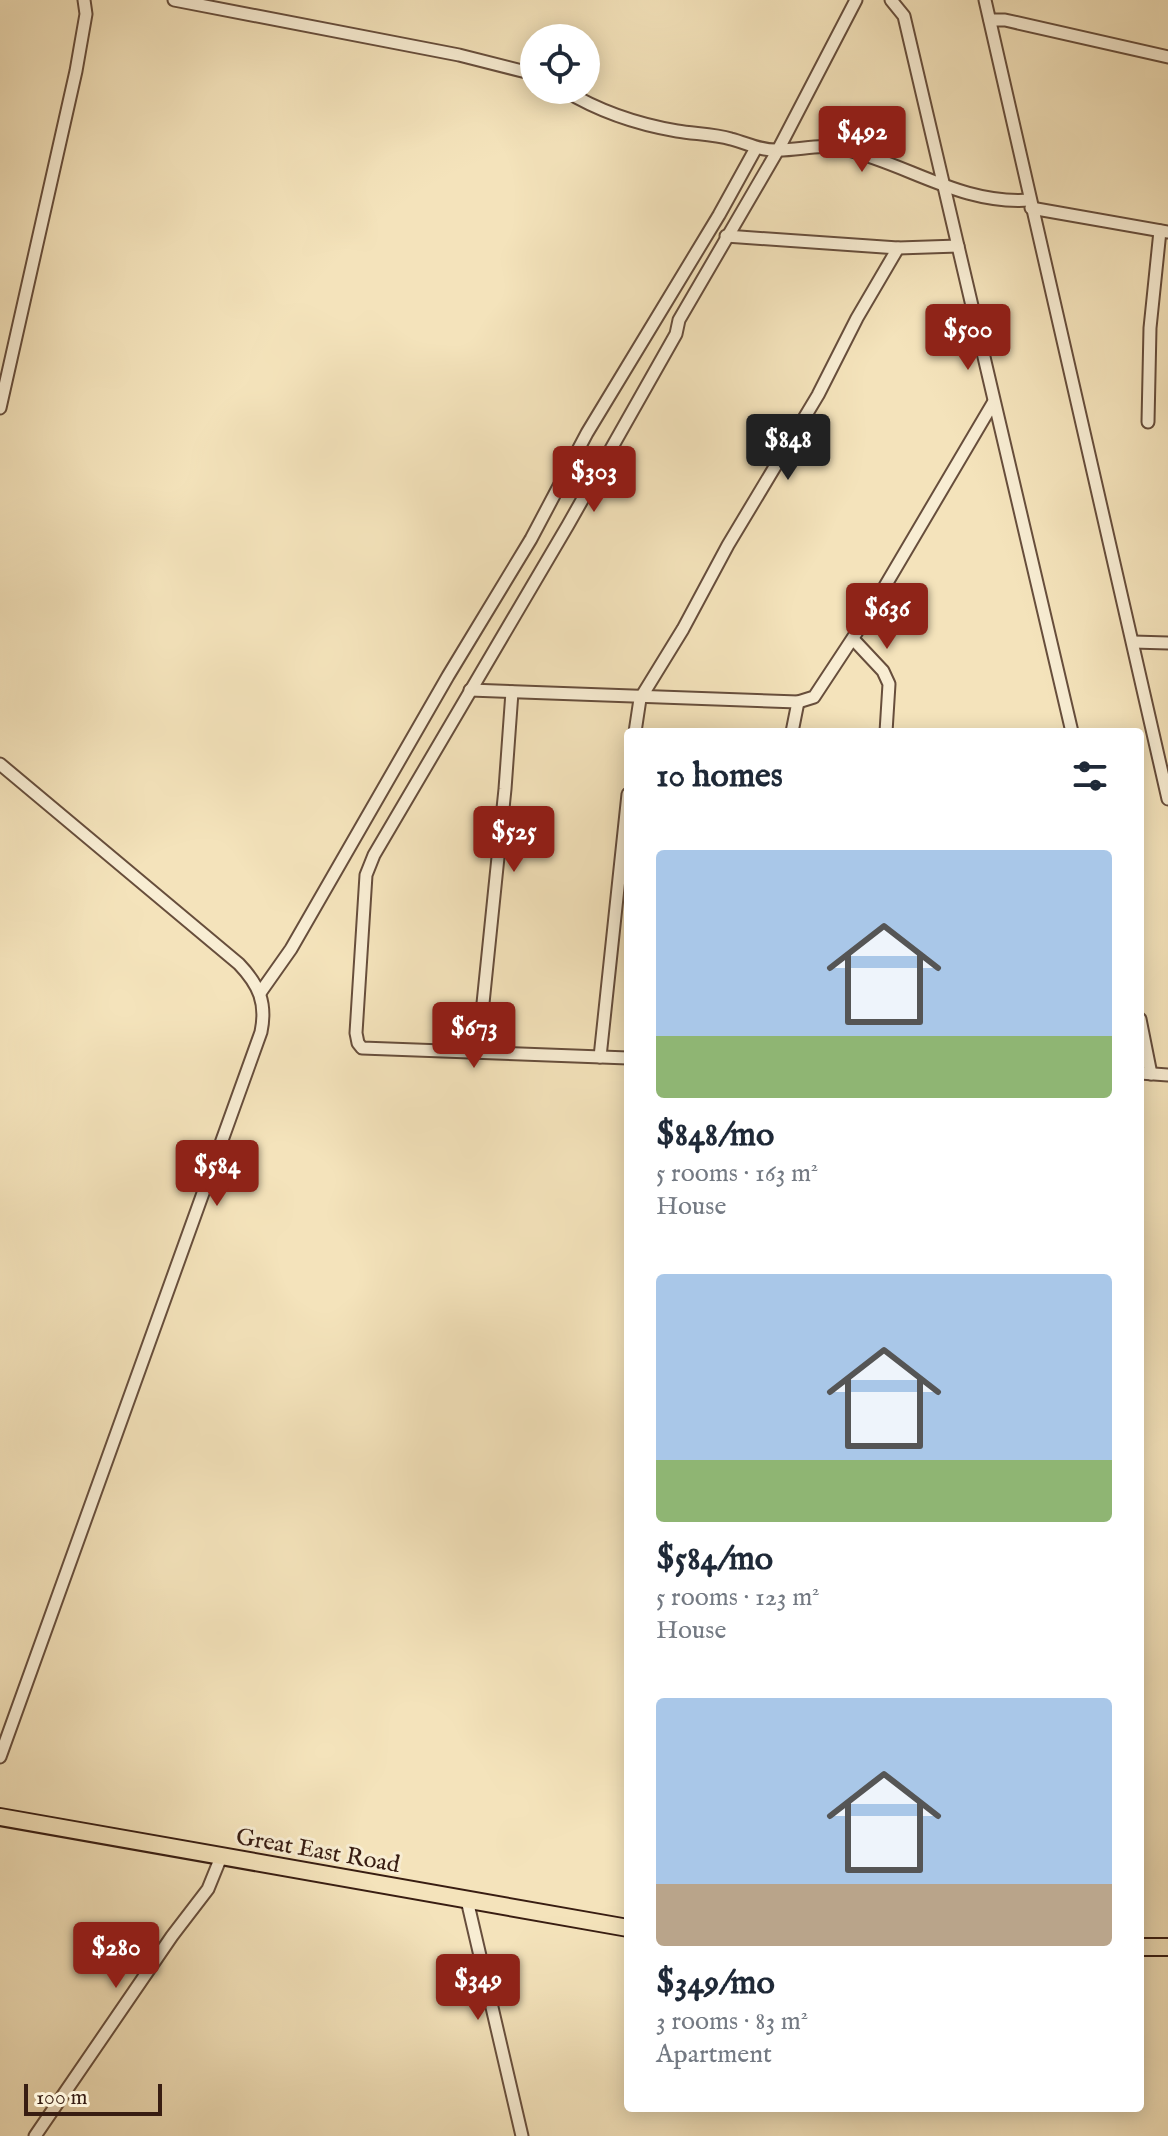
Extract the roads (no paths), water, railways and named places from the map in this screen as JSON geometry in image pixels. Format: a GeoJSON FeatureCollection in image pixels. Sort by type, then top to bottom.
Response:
{"type":"FeatureCollection","features":[{"type":"Feature","properties":{"kind":"highway","name":"Great East Road"},"geometry":{"type":"LineString","coordinates":[[0,1817],[624,1927]]}},
{"type":"Feature","properties":{"kind":"highway"},"geometry":{"type":"LineString","coordinates":[[1144,1947],[1168,1947]]}},
{"type":"Feature","properties":{"kind":"street"},"geometry":{"type":"LineString","coordinates":[[0,408],[76,71],[86,14],[84,0]]}},
{"type":"Feature","properties":{"kind":"street"},"geometry":{"type":"LineString","coordinates":[[174,0],[430,49],[520,71]]}},
{"type":"Feature","properties":{"kind":"street"},"geometry":{"type":"LineString","coordinates":[[624,1058],[362,1048],[358,1043],[369,866],[623,427],[726,236],[778,150],[856,0]]}},
{"type":"Feature","properties":{"kind":"street"},"geometry":{"type":"LineString","coordinates":[[891,0],[904,16],[1071,728]]}},
{"type":"Feature","properties":{"kind":"street"},"geometry":{"type":"LineString","coordinates":[[985,0],[1168,799]]}},
{"type":"Feature","properties":{"kind":"street"},"geometry":{"type":"LineString","coordinates":[[990,20],[1005,20],[1168,57]]}},
{"type":"Feature","properties":{"kind":"street"},"geometry":{"type":"LineString","coordinates":[[589,104],[605,113],[674,130],[730,138],[756,148],[778,150],[812,145],[845,149],[946,188],[981,198],[1031,204],[1164,232],[1150,328],[1148,422]]}},
{"type":"Feature","properties":{"kind":"street"},"geometry":{"type":"LineString","coordinates":[[260,993],[291,949],[448,676],[531,539],[587,433],[756,148]]}},
{"type":"Feature","properties":{"kind":"street"},"geometry":{"type":"LineString","coordinates":[[726,236],[898,248],[958,246]]}},
{"type":"Feature","properties":{"kind":"street"},"geometry":{"type":"LineString","coordinates":[[636,728],[643,696],[804,419],[898,248]]}},
{"type":"Feature","properties":{"kind":"street"},"geometry":{"type":"LineString","coordinates":[[470,690],[798,702],[814,697],[853,639],[993,403]]}},
{"type":"Feature","properties":{"kind":"street"},"geometry":{"type":"LineString","coordinates":[[853,639],[883,671],[889,684],[886,728]]}},
{"type":"Feature","properties":{"kind":"street"},"geometry":{"type":"LineString","coordinates":[[1133,642],[1168,643]]}},
{"type":"Feature","properties":{"kind":"street"},"geometry":{"type":"LineString","coordinates":[[478,1052],[512,692]]}},
{"type":"Feature","properties":{"kind":"street"},"geometry":{"type":"LineString","coordinates":[[793,728],[798,702]]}},
{"type":"Feature","properties":{"kind":"street"},"geometry":{"type":"LineString","coordinates":[[400,762],[427,763]]}},
{"type":"Feature","properties":{"kind":"street"},"geometry":{"type":"LineString","coordinates":[[0,764],[239,964],[254,979],[264,1015],[261,1032],[0,1757]]}},
{"type":"Feature","properties":{"kind":"street"},"geometry":{"type":"LineString","coordinates":[[600,1057],[624,832]]}},
{"type":"Feature","properties":{"kind":"street"},"geometry":{"type":"LineString","coordinates":[[1146,1074],[1168,1075]]}},
{"type":"Feature","properties":{"kind":"street"},"geometry":{"type":"LineString","coordinates":[[35,2136],[172,1936],[208,1889],[221,1857]]}},
{"type":"Feature","properties":{"kind":"street"},"geometry":{"type":"LineString","coordinates":[[467,1900],[522,2136]]}}]}
